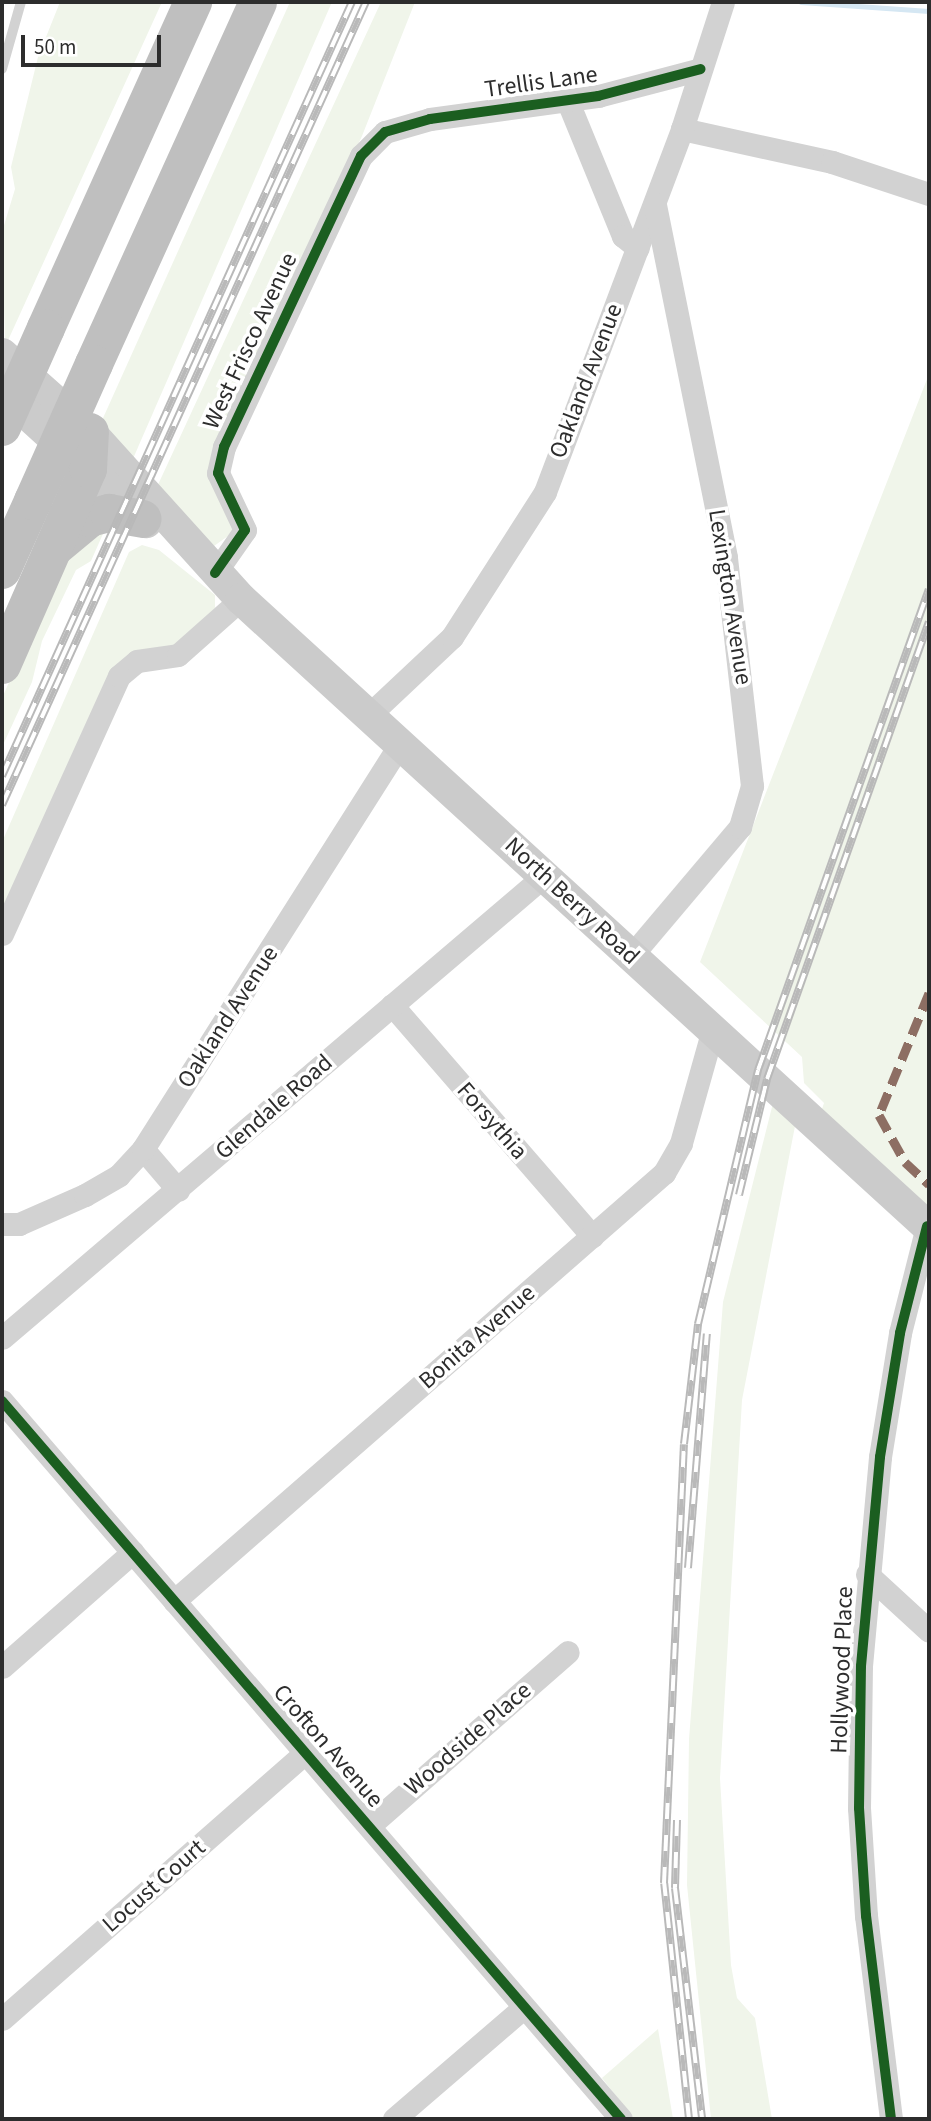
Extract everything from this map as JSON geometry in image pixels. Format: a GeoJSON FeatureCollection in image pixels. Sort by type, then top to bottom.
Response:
{"type":"FeatureCollection","features":[{"type":"Feature","properties":{"kind":"highway"},"geometry":{"type":"LineString","coordinates":[[2,427],[193,2]]}},
{"type":"Feature","properties":{"kind":"highway"},"geometry":{"type":"LineString","coordinates":[[2,570],[258,2]]}},
{"type":"Feature","properties":{"kind":"highway"},"geometry":{"type":"LineString","coordinates":[[2,665],[88,470],[90,432]]}},
{"type":"Feature","properties":{"kind":"highway"},"geometry":{"type":"LineString","coordinates":[[53,548],[90,518],[109,513],[142,519]]}},
{"type":"Feature","properties":{"kind":"main road","name":"North Berry Road"},"geometry":{"type":"LineString","coordinates":[[2,354],[90,432],[241,599],[928,1227]]}},
{"type":"Feature","properties":{"kind":"main road","name":"North Berry Road"},"geometry":{"type":"LineString","coordinates":[[2,391],[142,519],[215,573]]}},
{"type":"Feature","properties":{"kind":"street","name":"Oakland Avenue"},"geometry":{"type":"LineString","coordinates":[[369,715],[452,637],[515,545],[545,492],[682,129],[723,2]]}},
{"type":"Feature","properties":{"kind":"street","name":"Trellis Lane"},"geometry":{"type":"LineString","coordinates":[[385,132],[430,119],[568,102],[701,69]]}},
{"type":"Feature","properties":{"kind":"street","name":"Trellis Lane"},"geometry":{"type":"LineString","coordinates":[[568,102],[623,236],[638,248]]}},
{"type":"Feature","properties":{"kind":"street"},"geometry":{"type":"LineString","coordinates":[[682,129],[832,162],[929,194]]}},
{"type":"Feature","properties":{"kind":"street","name":"West Frisco Avenue"},"geometry":{"type":"LineString","coordinates":[[215,573],[244,530],[218,472],[224,447],[342,190],[361,156],[385,132]]}},
{"type":"Feature","properties":{"kind":"street","name":"Lexington Avenue"},"geometry":{"type":"LineString","coordinates":[[631,956],[740,827],[752,786],[726,557],[655,201]]}},
{"type":"Feature","properties":{"kind":"street"},"geometry":{"type":"LineString","coordinates":[[2,934],[118,676],[137,661],[178,655],[241,599]]}},
{"type":"Feature","properties":{"kind":"street","name":"Oakland Avenue"},"geometry":{"type":"LineString","coordinates":[[2,1224],[19,1224],[85,1195],[119,1175],[143,1149],[399,746]]}},
{"type":"Feature","properties":{"kind":"street","name":"Glendale Road"},"geometry":{"type":"LineString","coordinates":[[2,1338],[545,875]]}},
{"type":"Feature","properties":{"kind":"street","name":"Forsythia"},"geometry":{"type":"LineString","coordinates":[[392,1005],[592,1236]]}},
{"type":"Feature","properties":{"kind":"street","name":"Bonita Avenue"},"geometry":{"type":"LineString","coordinates":[[174,1601],[592,1236],[675,1157],[713,1029]]}},
{"type":"Feature","properties":{"kind":"street"},"geometry":{"type":"LineString","coordinates":[[143,1149],[178,1190]]}},
{"type":"Feature","properties":{"kind":"street","name":"Hollywood Place"},"geometry":{"type":"LineString","coordinates":[[891,2119],[859,1808],[867,1574],[900,1333],[928,1227]]}},
{"type":"Feature","properties":{"kind":"street","name":"Crofton Avenue"},"geometry":{"type":"LineString","coordinates":[[2,1401],[621,2119]]}},
{"type":"Feature","properties":{"kind":"street"},"geometry":{"type":"LineString","coordinates":[[2,1667],[133,1552]]}},
{"type":"Feature","properties":{"kind":"street"},"geometry":{"type":"LineString","coordinates":[[867,1574],[929,1631]]}},
{"type":"Feature","properties":{"kind":"street","name":"Woodside Place"},"geometry":{"type":"LineString","coordinates":[[369,1826],[568,1652]]}},
{"type":"Feature","properties":{"kind":"street","name":"Locust Court"},"geometry":{"type":"LineString","coordinates":[[2,2019],[305,1753]]}},
{"type":"Feature","properties":{"kind":"street"},"geometry":{"type":"LineString","coordinates":[[394,2119],[523,2008]]}},
{"type":"Feature","properties":{"kind":"lane"},"geometry":{"type":"LineString","coordinates":[[2,69],[20,2]]}},
{"type":"Feature","properties":{"kind":"shaded area"},"geometry":{"type":"Polygon","coordinates":[[[60,2],[162,2],[5,347],[2,232],[15,189],[11,167],[38,57],[60,2]]]}},
{"type":"Feature","properties":{"kind":"shaded area"},"geometry":{"type":"Polygon","coordinates":[[[290,2],[332,2],[132,461],[99,427],[290,2]]]}},
{"type":"Feature","properties":{"kind":"shaded area"},"geometry":{"type":"Polygon","coordinates":[[[381,2],[415,2],[362,136],[211,456],[235,531],[214,546],[156,489],[381,2]]]}},
{"type":"Feature","properties":{"kind":"shaded area"},"geometry":{"type":"Polygon","coordinates":[[[929,374],[929,1207],[822,1109],[824,1103],[804,1083],[802,1057],[700,962],[929,374]]]}},
{"type":"Feature","properties":{"kind":"shaded area"},"geometry":{"type":"Polygon","coordinates":[[[106,527],[91,561],[76,570],[42,641],[32,682],[2,747],[2,698],[65,557],[106,527]]]}},
{"type":"Feature","properties":{"kind":"shaded area"},"geometry":{"type":"Polygon","coordinates":[[[142,545],[159,550],[215,595],[215,608],[181,644],[133,652],[2,912],[2,842],[129,552],[142,545]]]}},
{"type":"Feature","properties":{"kind":"shaded area"},"geometry":{"type":"Polygon","coordinates":[[[773,1103],[796,1121],[742,1400],[720,1778],[731,1965],[737,1998],[755,2018],[772,2119],[711,2119],[687,1885],[689,1739],[723,1302],[773,1103]]]}},
{"type":"Feature","properties":{"kind":"shaded area"},"geometry":{"type":"Polygon","coordinates":[[[658,2029],[673,2119],[634,2119],[602,2078],[658,2029]]]}},
{"type":"Feature","properties":{"kind":"waterway"},"geometry":{"type":"LineString","coordinates":[[801,2],[929,11]]}},
{"type":"Feature","properties":{"kind":"railway"},"geometry":{"type":"LineString","coordinates":[[2,776],[352,2]]}},
{"type":"Feature","properties":{"kind":"railway"},"geometry":{"type":"LineString","coordinates":[[2,805],[366,2]]}},
{"type":"Feature","properties":{"kind":"railway"},"geometry":{"type":"LineString","coordinates":[[689,2119],[664,1883],[684,1444],[698,1324],[758,1070],[929,589]]}},
{"type":"Feature","properties":{"kind":"railway"},"geometry":{"type":"LineString","coordinates":[[739,1195],[767,1079],[929,622]]}},
{"type":"Feature","properties":{"kind":"railway"},"geometry":{"type":"LineString","coordinates":[[688,1568],[707,1334]]}},
{"type":"Feature","properties":{"kind":"railway"},"geometry":{"type":"LineString","coordinates":[[677,1820],[675,1888],[702,2119]]}},
{"type":"Feature","properties":{"kind":"marked path"},"geometry":{"type":"LineString","coordinates":[[929,993],[879,1115],[905,1162],[929,1184]]}},
{"type":"Feature","properties":{"kind":"cycle path"},"geometry":{"type":"LineString","coordinates":[[215,573],[245,530],[218,473],[224,447],[361,156],[385,132],[430,119],[598,96],[701,69]]}},
{"type":"Feature","properties":{"kind":"cycle path"},"geometry":{"type":"LineString","coordinates":[[891,2119],[866,1916],[859,1808],[861,1666],[880,1457],[900,1333],[927,1226]]}},
{"type":"Feature","properties":{"kind":"cycle path"},"geometry":{"type":"LineString","coordinates":[[2,1401],[621,2119]]}}]}
